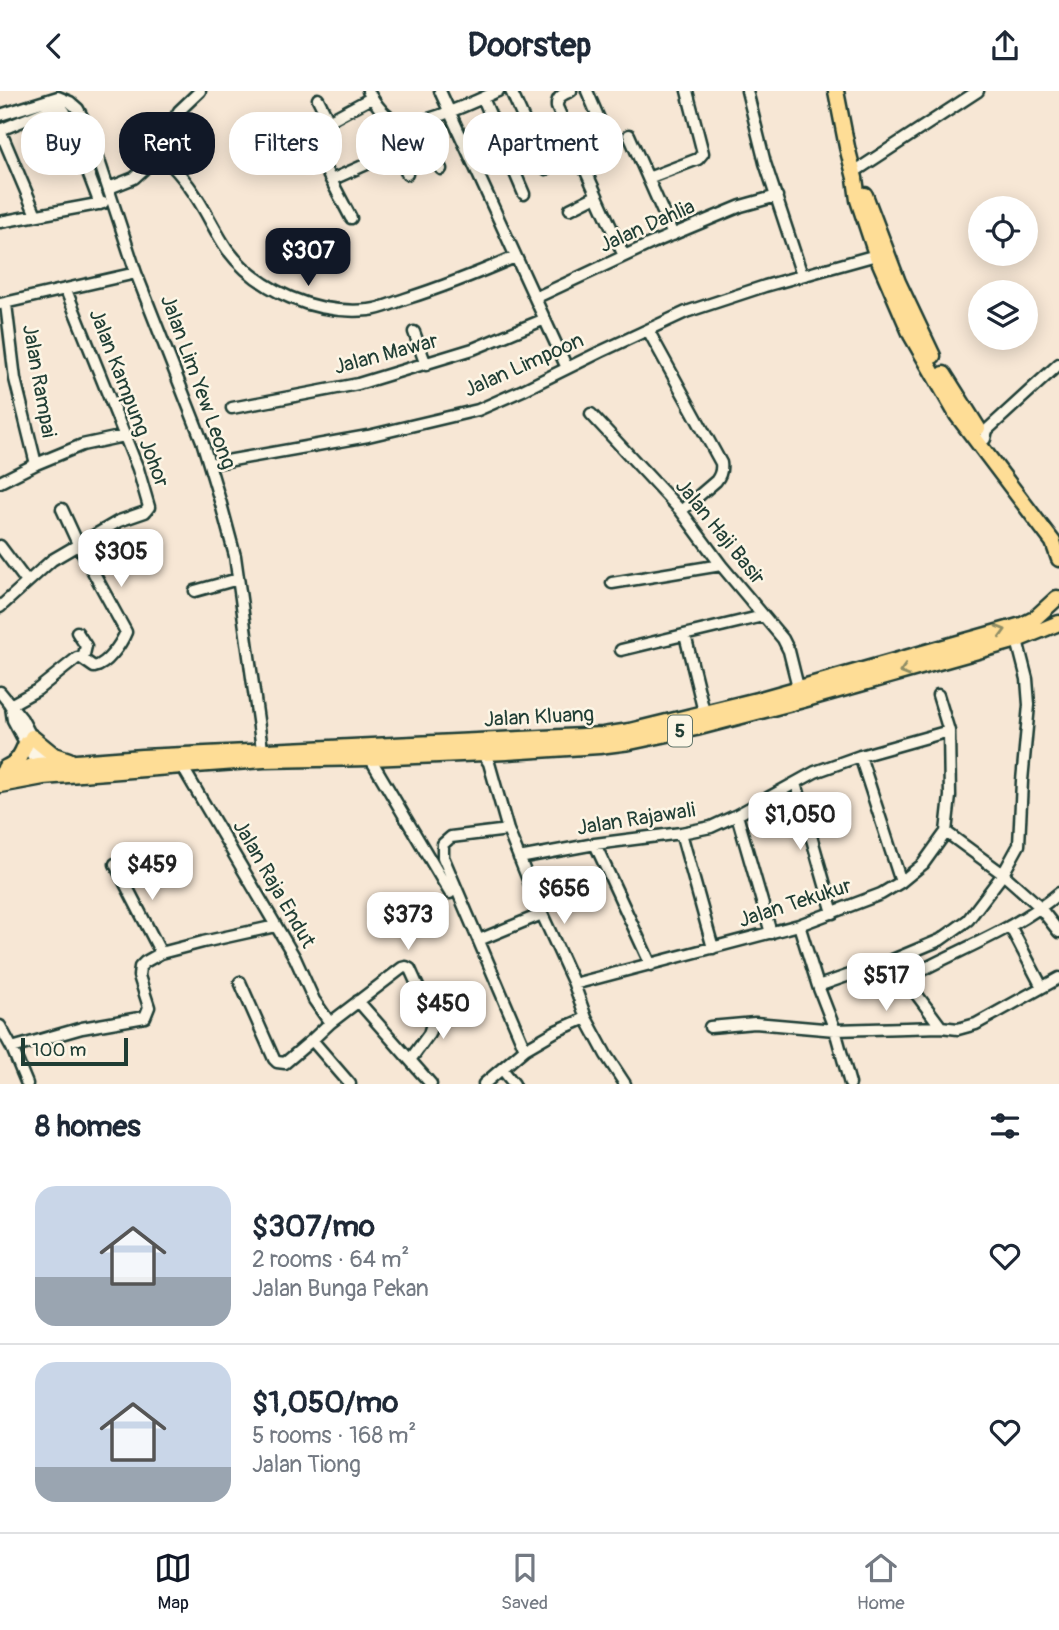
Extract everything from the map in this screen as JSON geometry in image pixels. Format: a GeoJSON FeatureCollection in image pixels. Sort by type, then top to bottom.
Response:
{"type":"FeatureCollection","features":[{"type":"Feature","properties":{"kind":"highway"},"geometry":{"type":"LineString","coordinates":[[836,91],[858,199],[918,348],[957,415],[979,435],[1059,534]]}},
{"type":"Feature","properties":{"kind":"highway"},"geometry":{"type":"LineString","coordinates":[[881,253],[898,282],[932,355],[979,435],[1053,542],[1059,559]]}},
{"type":"Feature","properties":{"kind":"highway","name":"Jalan Kluang"},"geometry":{"type":"LineString","coordinates":[[0,772],[182,766],[263,756],[603,735],[630,731],[757,700],[1023,625],[1034,619],[1058,595]]}},
{"type":"Feature","properties":{"kind":"highway","name":"Jalan Kluang"},"geometry":{"type":"LineString","coordinates":[[0,786],[83,762],[142,757],[370,758],[507,752],[630,742],[844,688],[1017,640],[1059,623]]}},
{"type":"Feature","properties":{"kind":"highway"},"geometry":{"type":"LineString","coordinates":[[798,687],[806,693],[834,686],[844,688]]}},
{"type":"Feature","properties":{"kind":"highway"},"geometry":{"type":"LineString","coordinates":[[0,772],[15,763],[29,740],[62,759],[83,762]]}},
{"type":"Feature","properties":{"kind":"street"},"geometry":{"type":"LineString","coordinates":[[178,112],[200,91]]}},
{"type":"Feature","properties":{"kind":"street"},"geometry":{"type":"LineString","coordinates":[[440,91],[566,368]]}},
{"type":"Feature","properties":{"kind":"street"},"geometry":{"type":"LineString","coordinates":[[450,112],[498,91]]}},
{"type":"Feature","properties":{"kind":"street"},"geometry":{"type":"LineString","coordinates":[[511,91],[520,112]]}},
{"type":"Feature","properties":{"kind":"street"},"geometry":{"type":"LineString","coordinates":[[587,91],[596,112]]}},
{"type":"Feature","properties":{"kind":"street"},"geometry":{"type":"LineString","coordinates":[[648,178],[702,156],[687,91]]}},
{"type":"Feature","properties":{"kind":"street"},"geometry":{"type":"LineString","coordinates":[[747,91],[765,163],[802,275]]}},
{"type":"Feature","properties":{"kind":"street"},"geometry":{"type":"LineString","coordinates":[[855,175],[978,91]]}},
{"type":"Feature","properties":{"kind":"street"},"geometry":{"type":"LineString","coordinates":[[565,92],[556,101],[557,107],[624,256]]}},
{"type":"Feature","properties":{"kind":"street"},"geometry":{"type":"LineString","coordinates":[[342,112],[370,94],[384,112]]}},
{"type":"Feature","properties":{"kind":"street","name":"Jalan Lim Yew Leong"},"geometry":{"type":"LineString","coordinates":[[0,115],[58,97],[78,109],[89,130],[136,273],[209,464],[235,557],[263,756]]}},
{"type":"Feature","properties":{"kind":"street"},"geometry":{"type":"LineString","coordinates":[[483,98],[524,194]]}},
{"type":"Feature","properties":{"kind":"street"},"geometry":{"type":"LineString","coordinates":[[318,99],[324,112]]}},
{"type":"Feature","properties":{"kind":"street"},"geometry":{"type":"LineString","coordinates":[[36,215],[0,130],[54,108],[62,108],[65,112],[100,204]]}},
{"type":"Feature","properties":{"kind":"street"},"geometry":{"type":"LineString","coordinates":[[629,135],[673,235]]}},
{"type":"Feature","properties":{"kind":"street"},"geometry":{"type":"LineString","coordinates":[[331,180],[356,169]]}},
{"type":"Feature","properties":{"kind":"street"},"geometry":{"type":"LineString","coordinates":[[109,188],[138,175]]}},
{"type":"Feature","properties":{"kind":"street"},"geometry":{"type":"LineString","coordinates":[[180,175],[228,250],[253,275],[278,292],[308,305],[341,311],[371,310],[455,283],[515,257]]}},
{"type":"Feature","properties":{"kind":"street"},"geometry":{"type":"LineString","coordinates":[[328,175],[351,218]]}},
{"type":"Feature","properties":{"kind":"street"},"geometry":{"type":"LineString","coordinates":[[570,209],[596,196]]}},
{"type":"Feature","properties":{"kind":"street","name":"Jalan Dahlia"},"geometry":{"type":"LineString","coordinates":[[535,298],[741,206],[777,196]]}},
{"type":"Feature","properties":{"kind":"street"},"geometry":{"type":"LineString","coordinates":[[0,222],[113,202]]}},
{"type":"Feature","properties":{"kind":"street","name":"Jalan Limpoon"},"geometry":{"type":"LineString","coordinates":[[209,464],[368,436],[478,410],[685,312],[881,253]]}},
{"type":"Feature","properties":{"kind":"street"},"geometry":{"type":"LineString","coordinates":[[3,304],[136,273]]}},
{"type":"Feature","properties":{"kind":"street","name":"Jalan Kampung Johor"},"geometry":{"type":"LineString","coordinates":[[1,604],[52,559],[119,521],[145,512],[149,505],[138,469],[66,290]]}},
{"type":"Feature","properties":{"kind":"street","name":"Jalan Rampai"},"geometry":{"type":"LineString","coordinates":[[3,304],[15,379],[36,464]]}},
{"type":"Feature","properties":{"kind":"street","name":"Jalan Mawar"},"geometry":{"type":"LineString","coordinates":[[232,408],[358,384],[426,365],[545,319]]}},
{"type":"Feature","properties":{"kind":"street"},"geometry":{"type":"LineString","coordinates":[[648,330],[721,463],[722,472],[716,481],[681,512]]}},
{"type":"Feature","properties":{"kind":"street"},"geometry":{"type":"LineString","coordinates":[[414,331],[426,365]]}},
{"type":"Feature","properties":{"kind":"street"},"geometry":{"type":"LineString","coordinates":[[979,435],[987,431],[1059,364]]}},
{"type":"Feature","properties":{"kind":"street","name":"Jalan Haji Basir"},"geometry":{"type":"LineString","coordinates":[[591,414],[681,512],[783,639],[789,651],[798,687]]}},
{"type":"Feature","properties":{"kind":"street"},"geometry":{"type":"LineString","coordinates":[[979,435],[1004,414]]}},
{"type":"Feature","properties":{"kind":"street"},"geometry":{"type":"LineString","coordinates":[[969,415],[981,421],[994,420]]}},
{"type":"Feature","properties":{"kind":"street"},"geometry":{"type":"LineString","coordinates":[[0,482],[82,445],[124,436]]}},
{"type":"Feature","properties":{"kind":"street"},"geometry":{"type":"LineString","coordinates":[[10,706],[37,690],[75,659],[81,658],[98,667],[106,661],[126,632],[62,509]]}},
{"type":"Feature","properties":{"kind":"street"},"geometry":{"type":"LineString","coordinates":[[0,546],[27,582]]}},
{"type":"Feature","properties":{"kind":"street"},"geometry":{"type":"LineString","coordinates":[[612,583],[721,565]]}},
{"type":"Feature","properties":{"kind":"street"},"geometry":{"type":"LineString","coordinates":[[195,591],[238,579]]}},
{"type":"Feature","properties":{"kind":"street"},"geometry":{"type":"LineString","coordinates":[[621,650],[763,616]]}},
{"type":"Feature","properties":{"kind":"street"},"geometry":{"type":"LineString","coordinates":[[77,632],[86,646],[83,659]]}},
{"type":"Feature","properties":{"kind":"street"},"geometry":{"type":"LineString","coordinates":[[685,635],[704,712]]}},
{"type":"Feature","properties":{"kind":"street"},"geometry":{"type":"LineString","coordinates":[[818,986],[940,940],[968,920],[1003,874],[1019,845],[1028,705],[1027,679],[1017,640]]}},
{"type":"Feature","properties":{"kind":"street"},"geometry":{"type":"LineString","coordinates":[[0,692],[10,706],[13,720],[29,740],[45,771]]}},
{"type":"Feature","properties":{"kind":"street","name":"Jalan Tekukur"},"geometry":{"type":"LineString","coordinates":[[574,984],[799,925],[881,894],[901,882],[923,864],[946,832],[950,796],[949,731],[938,695]]}},
{"type":"Feature","properties":{"kind":"street","name":"Jalan Rajawali"},"geometry":{"type":"LineString","coordinates":[[519,858],[595,843],[711,827],[815,772],[860,756],[949,731]]}},
{"type":"Feature","properties":{"kind":"street"},"geometry":{"type":"LineString","coordinates":[[492,773],[497,762],[507,752]]}},
{"type":"Feature","properties":{"kind":"street"},"geometry":{"type":"LineString","coordinates":[[478,753],[485,757],[492,773],[508,830],[586,1017],[625,1084]]}},
{"type":"Feature","properties":{"kind":"street"},"geometry":{"type":"LineString","coordinates":[[860,756],[901,882]]}},
{"type":"Feature","properties":{"kind":"street"},"geometry":{"type":"LineString","coordinates":[[370,758],[450,893]]}},
{"type":"Feature","properties":{"kind":"street","name":"Jalan Raja Endut"},"geometry":{"type":"LineString","coordinates":[[182,766],[295,958],[314,1000],[330,1023]]}},
{"type":"Feature","properties":{"kind":"street"},"geometry":{"type":"LineString","coordinates":[[796,783],[833,913]]}},
{"type":"Feature","properties":{"kind":"street"},"geometry":{"type":"LineString","coordinates":[[737,814],[771,933]]}},
{"type":"Feature","properties":{"kind":"street"},"geometry":{"type":"LineString","coordinates":[[508,830],[451,837],[442,849],[443,857],[525,1049]]}},
{"type":"Feature","properties":{"kind":"street"},"geometry":{"type":"LineString","coordinates":[[946,832],[1003,874],[1042,908],[1059,932]]}},
{"type":"Feature","properties":{"kind":"street"},"geometry":{"type":"LineString","coordinates":[[681,833],[713,948]]}},
{"type":"Feature","properties":{"kind":"street"},"geometry":{"type":"LineString","coordinates":[[595,843],[651,965]]}},
{"type":"Feature","properties":{"kind":"street"},"geometry":{"type":"LineString","coordinates":[[115,864],[161,953]]}},
{"type":"Feature","properties":{"kind":"street"},"geometry":{"type":"LineString","coordinates":[[901,973],[922,970],[1010,926],[1042,908],[1059,893]]}},
{"type":"Feature","properties":{"kind":"street"},"geometry":{"type":"LineString","coordinates":[[478,940],[542,914]]}},
{"type":"Feature","properties":{"kind":"street"},"geometry":{"type":"LineString","coordinates":[[799,925],[835,1030],[850,1084]]}},
{"type":"Feature","properties":{"kind":"street"},"geometry":{"type":"LineString","coordinates":[[12,1048],[82,1028],[141,1019],[145,1017],[149,1007],[139,976],[140,967],[145,962],[161,953],[276,926]]}},
{"type":"Feature","properties":{"kind":"street"},"geometry":{"type":"LineString","coordinates":[[1010,926],[1042,987]]}},
{"type":"Feature","properties":{"kind":"street"},"geometry":{"type":"LineString","coordinates":[[890,961],[942,1027]]}},
{"type":"Feature","properties":{"kind":"street"},"geometry":{"type":"LineString","coordinates":[[240,982],[274,1059],[285,1063],[330,1023],[401,968],[406,967],[410,969],[433,1020],[429,1034],[410,1061]]}},
{"type":"Feature","properties":{"kind":"street"},"geometry":{"type":"LineString","coordinates":[[710,1027],[755,1023],[835,1030],[942,1027],[958,1029],[968,1027],[1059,978]]}},
{"type":"Feature","properties":{"kind":"street"},"geometry":{"type":"LineString","coordinates":[[358,1001],[431,1084]]}},
{"type":"Feature","properties":{"kind":"street"},"geometry":{"type":"LineString","coordinates":[[484,1084],[525,1049],[586,1017]]}},
{"type":"Feature","properties":{"kind":"street"},"geometry":{"type":"LineString","coordinates":[[0,1026],[27,1084]]}},
{"type":"Feature","properties":{"kind":"street"},"geometry":{"type":"LineString","coordinates":[[312,1040],[350,1084]]}},
{"type":"Feature","properties":{"kind":"street"},"geometry":{"type":"LineString","coordinates":[[502,1069],[514,1084]]}}]}
